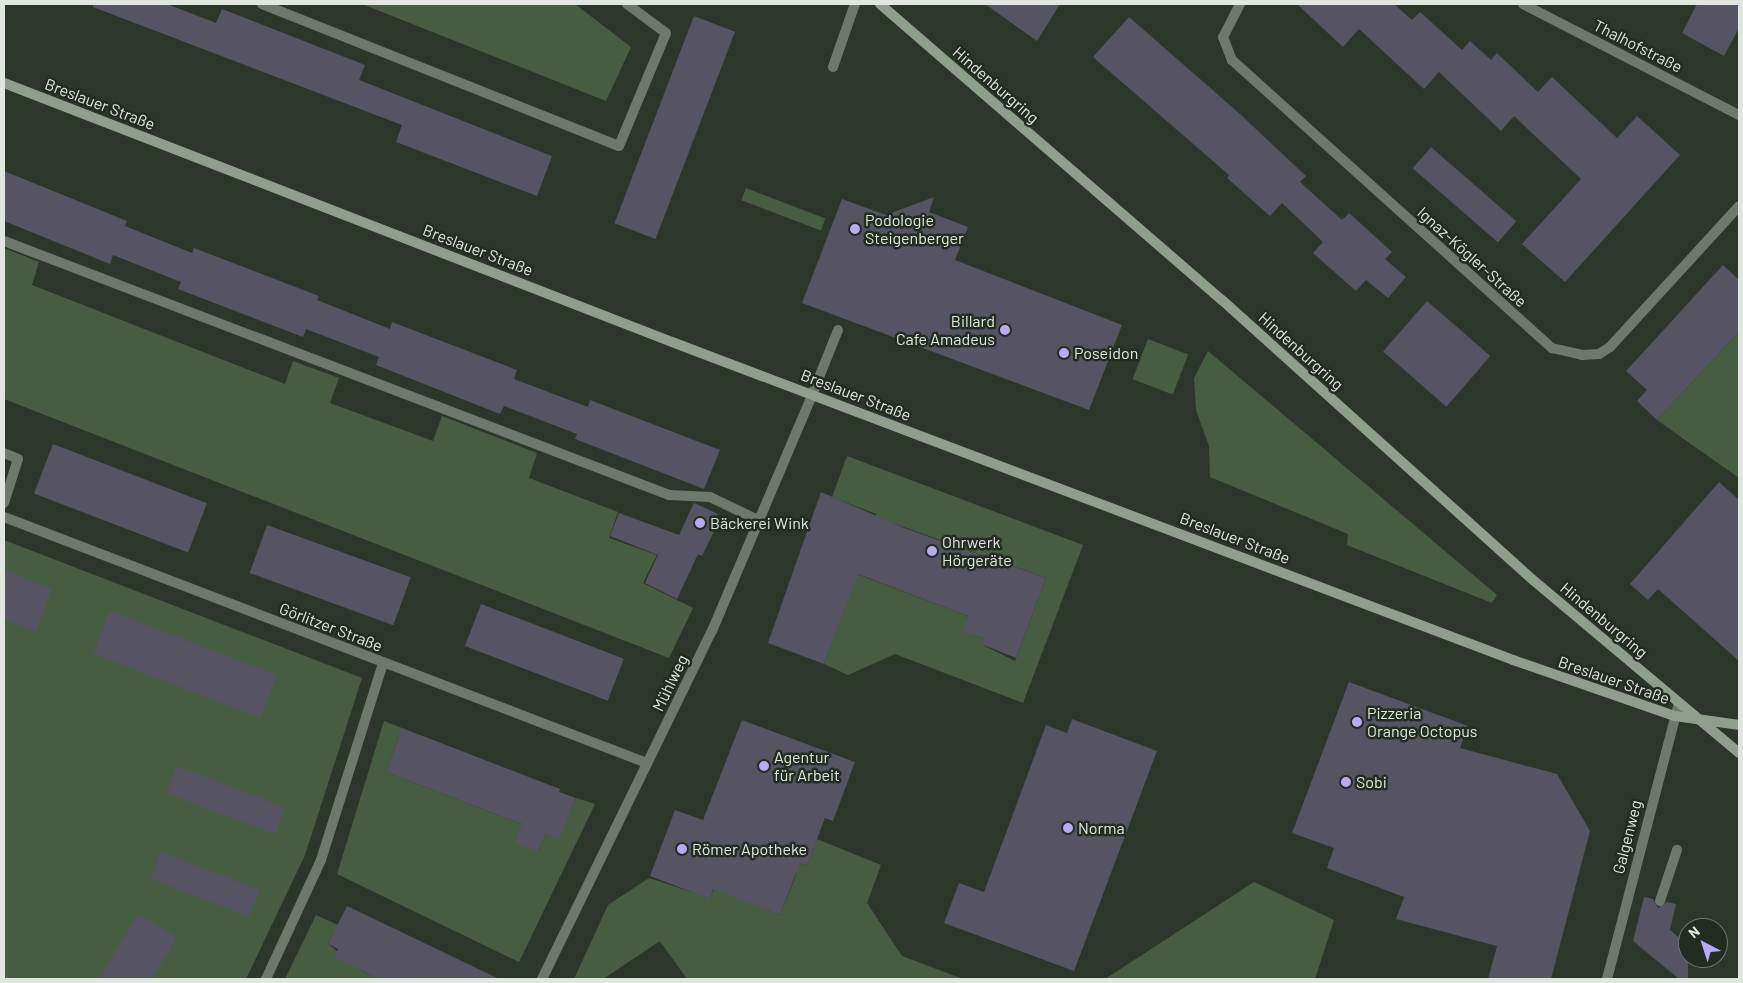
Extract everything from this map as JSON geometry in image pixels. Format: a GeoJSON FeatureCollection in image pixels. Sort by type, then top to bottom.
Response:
{"type":"FeatureCollection","features":[{"type":"Feature","properties":{"kind":"main road","name":"Hindenburgring"},"geometry":{"type":"LineString","coordinates":[[884,5],[1222,300],[1533,580],[1739,753]]}},
{"type":"Feature","properties":{"kind":"main road","name":"Breslauer Straße"},"geometry":{"type":"LineString","coordinates":[[4,83],[812,394],[1513,660],[1675,716],[1739,726]]}},
{"type":"Feature","properties":{"kind":"street"},"geometry":{"type":"LineString","coordinates":[[262,4],[619,146],[666,33],[627,4]]}},
{"type":"Feature","properties":{"kind":"street"},"geometry":{"type":"LineString","coordinates":[[833,67],[855,4]]}},
{"type":"Feature","properties":{"kind":"street","name":"Ignaz-Kögler-Straße"},"geometry":{"type":"LineString","coordinates":[[1240,4],[1223,38],[1232,60],[1552,348],[1582,355],[1599,354],[1610,347],[1739,206]]}},
{"type":"Feature","properties":{"kind":"street","name":"Thalhofstraße"},"geometry":{"type":"LineString","coordinates":[[1523,4],[1739,115]]}},
{"type":"Feature","properties":{"kind":"street"},"geometry":{"type":"LineString","coordinates":[[4,241],[669,495],[710,497],[758,520]]}},
{"type":"Feature","properties":{"kind":"street","name":"Mühlweg"},"geometry":{"type":"LineString","coordinates":[[542,979],[712,631],[838,330]]}},
{"type":"Feature","properties":{"kind":"street"},"geometry":{"type":"LineString","coordinates":[[4,453],[18,459],[4,504]]}},
{"type":"Feature","properties":{"kind":"street","name":"Görlitzer Straße"},"geometry":{"type":"LineString","coordinates":[[4,517],[647,763]]}},
{"type":"Feature","properties":{"kind":"street"},"geometry":{"type":"LineString","coordinates":[[266,979],[321,860],[383,663]]}},
{"type":"Feature","properties":{"kind":"street","name":"Galgenweg"},"geometry":{"type":"LineString","coordinates":[[1607,979],[1679,703]]}},
{"type":"Feature","properties":{"kind":"street"},"geometry":{"type":"LineString","coordinates":[[1660,901],[1677,850]]}},
{"type":"Feature","properties":{"kind":"green space"},"geometry":{"type":"Polygon","coordinates":[[[362,4],[575,4],[631,47],[606,101],[362,4]]]}},
{"type":"Feature","properties":{"kind":"green space"},"geometry":{"type":"Polygon","coordinates":[[[746,188],[825,218],[821,231],[741,200],[746,188]]]}},
{"type":"Feature","properties":{"kind":"green space"},"geometry":{"type":"Polygon","coordinates":[[[4,248],[39,262],[32,285],[285,384],[293,361],[339,378],[330,403],[433,441],[442,416],[537,453],[529,478],[618,512],[609,538],[657,555],[643,583],[693,608],[669,658],[4,399],[4,248]]]}},
{"type":"Feature","properties":{"kind":"green space"},"geometry":{"type":"Polygon","coordinates":[[[1739,332],[1739,478],[1657,420],[1739,332]]]}},
{"type":"Feature","properties":{"kind":"green space"},"geometry":{"type":"Polygon","coordinates":[[[1148,339],[1188,354],[1173,395],[1133,379],[1148,339]]]}},
{"type":"Feature","properties":{"kind":"green space"},"geometry":{"type":"Polygon","coordinates":[[[1208,351],[1497,595],[1492,603],[1347,545],[1348,534],[1210,477],[1209,446],[1196,410],[1194,378],[1208,351]]]}},
{"type":"Feature","properties":{"kind":"green space"},"geometry":{"type":"Polygon","coordinates":[[[847,456],[1083,545],[1023,703],[895,654],[848,675],[824,664],[847,602],[854,573],[968,616],[963,631],[983,638],[981,644],[1015,661],[1046,578],[876,517],[876,514],[832,497],[847,456]]]}},
{"type":"Feature","properties":{"kind":"green space"},"geometry":{"type":"Polygon","coordinates":[[[4,540],[362,678],[305,855],[246,979],[4,979],[4,540]]]}},
{"type":"Feature","properties":{"kind":"green space"},"geometry":{"type":"Polygon","coordinates":[[[384,721],[402,728],[386,772],[522,824],[538,852],[546,834],[560,838],[576,798],[595,804],[519,962],[337,874],[384,721]]]}},
{"type":"Feature","properties":{"kind":"green space"},"geometry":{"type":"Polygon","coordinates":[[[817,839],[881,865],[867,903],[902,956],[963,979],[687,979],[660,941],[603,979],[574,979],[608,905],[649,878],[710,898],[714,888],[780,915],[796,875],[797,862],[807,866],[817,839]]]}},
{"type":"Feature","properties":{"kind":"green space"},"geometry":{"type":"Polygon","coordinates":[[[1254,882],[1334,920],[1315,979],[1105,979],[1254,882]]]}},
{"type":"Feature","properties":{"kind":"green space"},"geometry":{"type":"Polygon","coordinates":[[[316,915],[338,925],[328,944],[362,971],[379,979],[285,979],[316,915]]]}},
{"type":"Feature","properties":{"kind":"building"},"geometry":{"type":"Polygon","coordinates":[[[93,4],[167,4],[216,23],[222,9],[365,65],[359,80],[552,156],[537,196],[396,142],[402,125],[93,7],[93,4]]]}},
{"type":"Feature","properties":{"kind":"building"},"geometry":{"type":"Polygon","coordinates":[[[985,4],[1060,4],[1037,41],[985,4]]]}},
{"type":"Feature","properties":{"kind":"building"},"geometry":{"type":"Polygon","coordinates":[[[1297,4],[1394,4],[1412,20],[1420,12],[1462,50],[1470,41],[1491,60],[1497,53],[1538,92],[1552,77],[1617,138],[1637,116],[1680,155],[1565,282],[1522,244],[1581,179],[1514,116],[1501,131],[1439,72],[1424,89],[1359,29],[1343,47],[1297,4]]]}},
{"type":"Feature","properties":{"kind":"building"},"geometry":{"type":"Polygon","coordinates":[[[1697,4],[1739,4],[1739,28],[1724,56],[1682,33],[1697,4]]]}},
{"type":"Feature","properties":{"kind":"building"},"geometry":{"type":"Polygon","coordinates":[[[694,16],[735,32],[656,239],[614,223],[694,16]]]}},
{"type":"Feature","properties":{"kind":"building"},"geometry":{"type":"Polygon","coordinates":[[[1129,17],[1240,114],[1306,176],[1300,182],[1342,220],[1349,213],[1392,252],[1385,259],[1406,277],[1388,298],[1366,280],[1356,291],[1313,253],[1323,242],[1282,203],[1270,216],[1227,178],[1229,175],[1093,57],[1129,17]]]}},
{"type":"Feature","properties":{"kind":"building"},"geometry":{"type":"Polygon","coordinates":[[[1431,147],[1516,221],[1498,242],[1413,168],[1431,147]]]}},
{"type":"Feature","properties":{"kind":"building"},"geometry":{"type":"Polygon","coordinates":[[[4,171],[127,221],[125,226],[192,253],[194,248],[319,296],[317,300],[390,329],[392,322],[517,370],[514,379],[588,407],[590,400],[720,450],[704,489],[575,439],[577,434],[504,406],[500,414],[376,365],[379,357],[306,329],[303,337],[178,289],[181,282],[113,255],[110,264],[4,221],[4,171]]]}},
{"type":"Feature","properties":{"kind":"building"},"geometry":{"type":"Polygon","coordinates":[[[934,197],[929,212],[968,227],[955,260],[1122,325],[1089,410],[802,303],[842,199],[886,215],[934,197]]]}},
{"type":"Feature","properties":{"kind":"building"},"geometry":{"type":"Polygon","coordinates":[[[1723,265],[1739,280],[1739,332],[1657,420],[1637,401],[1647,390],[1626,371],[1723,265]]]}},
{"type":"Feature","properties":{"kind":"building"},"geometry":{"type":"Polygon","coordinates":[[[1427,301],[1490,356],[1446,407],[1383,352],[1427,301]]]}},
{"type":"Feature","properties":{"kind":"building"},"geometry":{"type":"Polygon","coordinates":[[[53,444],[207,503],[188,553],[34,493],[53,444]]]}},
{"type":"Feature","properties":{"kind":"building"},"geometry":{"type":"Polygon","coordinates":[[[1719,482],[1739,500],[1739,661],[1658,589],[1648,600],[1630,584],[1719,482]]]}},
{"type":"Feature","properties":{"kind":"building"},"geometry":{"type":"Polygon","coordinates":[[[821,492],[907,529],[1046,578],[1016,658],[981,644],[983,638],[962,631],[968,616],[858,574],[824,664],[768,643],[821,492]]]}},
{"type":"Feature","properties":{"kind":"building"},"geometry":{"type":"Polygon","coordinates":[[[694,503],[718,514],[716,517],[720,519],[702,556],[698,554],[677,599],[645,583],[658,555],[610,536],[619,513],[679,535],[694,503]]]}},
{"type":"Feature","properties":{"kind":"building"},"geometry":{"type":"Polygon","coordinates":[[[267,525],[411,577],[393,625],[250,573],[267,525]]]}},
{"type":"Feature","properties":{"kind":"building"},"geometry":{"type":"Polygon","coordinates":[[[4,570],[52,589],[36,632],[4,619],[4,570]]]}},
{"type":"Feature","properties":{"kind":"building"},"geometry":{"type":"Polygon","coordinates":[[[481,604],[624,659],[608,701],[465,646],[481,604]]]}},
{"type":"Feature","properties":{"kind":"building"},"geometry":{"type":"Polygon","coordinates":[[[110,611],[277,675],[261,718],[94,654],[110,611]]]}},
{"type":"Feature","properties":{"kind":"building"},"geometry":{"type":"Polygon","coordinates":[[[1349,682],[1468,726],[1460,748],[1557,774],[1590,831],[1551,979],[1488,979],[1497,946],[1396,919],[1404,897],[1327,868],[1334,848],[1292,833],[1349,682]]]}},
{"type":"Feature","properties":{"kind":"building","name":"Norma"},"geometry":{"type":"Polygon","coordinates":[[[1072,719],[1157,751],[1074,971],[944,923],[959,883],[984,892],[1046,725],[1067,733],[1072,719]]]}},
{"type":"Feature","properties":{"kind":"building"},"geometry":{"type":"Polygon","coordinates":[[[742,720],[855,762],[833,821],[825,818],[807,866],[800,863],[780,915],[713,889],[710,899],[650,876],[675,810],[703,820],[742,720]]]}},
{"type":"Feature","properties":{"kind":"building"},"geometry":{"type":"Polygon","coordinates":[[[402,728],[560,789],[559,792],[576,798],[560,839],[546,834],[538,852],[515,843],[522,824],[386,772],[402,728]]]}},
{"type":"Feature","properties":{"kind":"building"},"geometry":{"type":"Polygon","coordinates":[[[177,766],[285,808],[275,835],[167,793],[177,766]]]}},
{"type":"Feature","properties":{"kind":"building"},"geometry":{"type":"Polygon","coordinates":[[[161,852],[260,890],[250,917],[151,879],[161,852]]]}},
{"type":"Feature","properties":{"kind":"building"},"geometry":{"type":"Polygon","coordinates":[[[1644,897],[1653,899],[1658,908],[1667,902],[1676,904],[1670,930],[1678,937],[1678,968],[1688,968],[1688,979],[1679,979],[1633,941],[1644,897]]]}},
{"type":"Feature","properties":{"kind":"building"},"geometry":{"type":"Polygon","coordinates":[[[347,906],[499,979],[379,979],[334,957],[338,949],[328,944],[347,906]]]}},
{"type":"Feature","properties":{"kind":"building"},"geometry":{"type":"Polygon","coordinates":[[[138,914],[177,937],[152,979],[99,979],[138,914]]]}},
{"type":"Feature","properties":{"kind":"place","name":"Podologie Steigenberger"},"geometry":{"type":"Point","coordinates":[855,229]}},
{"type":"Feature","properties":{"kind":"place","name":"Billard Cafe Amadeus"},"geometry":{"type":"Point","coordinates":[1005,330]}},
{"type":"Feature","properties":{"kind":"place","name":"Poseidon"},"geometry":{"type":"Point","coordinates":[1064,353]}},
{"type":"Feature","properties":{"kind":"place","name":"Bäckerei Wink"},"geometry":{"type":"Point","coordinates":[700,523]}},
{"type":"Feature","properties":{"kind":"place","name":"Ohrwerk Hörgeräte"},"geometry":{"type":"Point","coordinates":[932,551]}},
{"type":"Feature","properties":{"kind":"place","name":"Pizzeria Orange Octopus"},"geometry":{"type":"Point","coordinates":[1357,722]}},
{"type":"Feature","properties":{"kind":"place","name":"Agentur für Arbeit"},"geometry":{"type":"Point","coordinates":[764,766]}},
{"type":"Feature","properties":{"kind":"place","name":"Sobi"},"geometry":{"type":"Point","coordinates":[1346,782]}},
{"type":"Feature","properties":{"kind":"place","name":"Norma"},"geometry":{"type":"Point","coordinates":[1068,828]}},
{"type":"Feature","properties":{"kind":"place","name":"Römer Apotheke"},"geometry":{"type":"Point","coordinates":[682,849]}}]}
